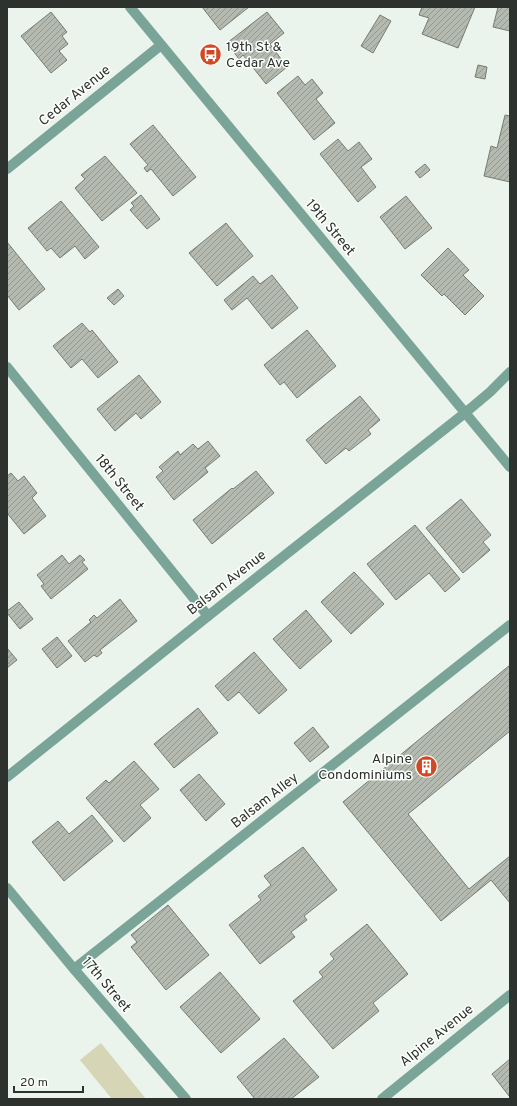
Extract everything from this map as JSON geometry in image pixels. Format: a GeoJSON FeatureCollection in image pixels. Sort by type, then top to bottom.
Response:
{"type":"FeatureCollection","features":[{"type":"Feature","properties":{"kind":"street","name":"19th Street"},"geometry":{"type":"LineString","coordinates":[[130,7],[510,467]]}},
{"type":"Feature","properties":{"kind":"street","name":"Cedar Avenue"},"geometry":{"type":"LineString","coordinates":[[7,169],[161,45]]}},
{"type":"Feature","properties":{"kind":"street","name":"18th Street"},"geometry":{"type":"LineString","coordinates":[[7,367],[208,616]]}},
{"type":"Feature","properties":{"kind":"street","name":"Balsam Avenue"},"geometry":{"type":"LineString","coordinates":[[7,777],[465,413],[490,392],[510,372]]}},
{"type":"Feature","properties":{"kind":"street","name":"Balsam Alley"},"geometry":{"type":"LineString","coordinates":[[74,969],[510,625]]}},
{"type":"Feature","properties":{"kind":"street","name":"17th Street"},"geometry":{"type":"LineString","coordinates":[[7,888],[74,969],[186,1099]]}},
{"type":"Feature","properties":{"kind":"street","name":"Alpine Avenue"},"geometry":{"type":"LineString","coordinates":[[382,1099],[510,995]]}},
{"type":"Feature","properties":{"kind":"green space"},"geometry":{"type":"Polygon","coordinates":[[[101,1043],[146,1099],[112,1099],[80,1060],[101,1043]]]}},
{"type":"Feature","properties":{"kind":"building"},"geometry":{"type":"Polygon","coordinates":[[[202,7],[249,7],[220,30],[202,7]]]}},
{"type":"Feature","properties":{"kind":"building"},"geometry":{"type":"Polygon","coordinates":[[[422,7],[475,7],[458,48],[422,34],[429,18],[419,15],[422,7]]]}},
{"type":"Feature","properties":{"kind":"building"},"geometry":{"type":"Polygon","coordinates":[[[498,7],[510,7],[510,31],[493,27],[498,7]]]}},
{"type":"Feature","properties":{"kind":"building"},"geometry":{"type":"Polygon","coordinates":[[[51,12],[67,32],[62,36],[68,44],[59,51],[67,60],[51,73],[21,36],[51,12]]]}},
{"type":"Feature","properties":{"kind":"building"},"geometry":{"type":"Polygon","coordinates":[[[267,12],[284,33],[270,44],[287,67],[266,84],[243,55],[239,59],[227,43],[267,12]]]}},
{"type":"Feature","properties":{"kind":"building"},"geometry":{"type":"Polygon","coordinates":[[[380,15],[391,21],[373,53],[361,46],[380,15]]]}},
{"type":"Feature","properties":{"kind":"building"},"geometry":{"type":"Polygon","coordinates":[[[478,65],[487,67],[485,79],[475,77],[478,65]]]}},
{"type":"Feature","properties":{"kind":"building"},"geometry":{"type":"Polygon","coordinates":[[[298,76],[305,85],[312,79],[323,93],[316,99],[335,123],[314,140],[277,93],[298,76]]]}},
{"type":"Feature","properties":{"kind":"building"},"geometry":{"type":"Polygon","coordinates":[[[505,115],[510,116],[510,182],[484,176],[491,146],[497,148],[505,115]]]}},
{"type":"Feature","properties":{"kind":"building"},"geometry":{"type":"Polygon","coordinates":[[[153,125],[196,177],[173,196],[151,169],[147,172],[144,168],[148,165],[130,144],[153,125]]]}},
{"type":"Feature","properties":{"kind":"building"},"geometry":{"type":"Polygon","coordinates":[[[338,139],[348,151],[359,142],[372,159],[361,167],[376,187],[358,202],[320,154],[338,139]]]}},
{"type":"Feature","properties":{"kind":"building"},"geometry":{"type":"Polygon","coordinates":[[[105,156],[137,193],[102,221],[75,188],[85,179],[81,175],[105,156]]]}},
{"type":"Feature","properties":{"kind":"building"},"geometry":{"type":"Polygon","coordinates":[[[425,164],[430,170],[420,178],[415,172],[425,164]]]}},
{"type":"Feature","properties":{"kind":"building"},"geometry":{"type":"Polygon","coordinates":[[[141,195],[160,219],[147,229],[130,210],[134,206],[131,203],[141,195]]]}},
{"type":"Feature","properties":{"kind":"building"},"geometry":{"type":"Polygon","coordinates":[[[406,196],[432,228],[405,249],[380,217],[406,196]]]}},
{"type":"Feature","properties":{"kind":"building"},"geometry":{"type":"Polygon","coordinates":[[[61,201],[99,247],[85,259],[75,246],[60,258],[51,248],[47,251],[28,228],[61,201]]]}},
{"type":"Feature","properties":{"kind":"building"},"geometry":{"type":"Polygon","coordinates":[[[226,223],[253,256],[217,286],[189,253],[226,223]]]}},
{"type":"Feature","properties":{"kind":"building"},"geometry":{"type":"Polygon","coordinates":[[[7,242],[45,289],[19,310],[7,295],[7,242]]]}},
{"type":"Feature","properties":{"kind":"building"},"geometry":{"type":"Polygon","coordinates":[[[448,248],[469,270],[463,275],[484,296],[465,315],[444,294],[442,296],[421,275],[448,248]]]}},
{"type":"Feature","properties":{"kind":"building"},"geometry":{"type":"Polygon","coordinates":[[[272,275],[298,308],[272,329],[247,298],[232,310],[224,300],[253,276],[260,284],[272,275]]]}},
{"type":"Feature","properties":{"kind":"building"},"geometry":{"type":"Polygon","coordinates":[[[118,289],[124,296],[114,305],[107,298],[118,289]]]}},
{"type":"Feature","properties":{"kind":"building"},"geometry":{"type":"Polygon","coordinates":[[[82,323],[90,332],[92,330],[118,362],[98,378],[82,359],[71,368],[53,346],[82,323]]]}},
{"type":"Feature","properties":{"kind":"building"},"geometry":{"type":"Polygon","coordinates":[[[307,330],[336,366],[297,398],[284,382],[280,385],[264,365],[307,330]]]}},
{"type":"Feature","properties":{"kind":"building"},"geometry":{"type":"Polygon","coordinates":[[[139,375],[161,402],[141,419],[136,413],[115,431],[97,409],[139,375]]]}},
{"type":"Feature","properties":{"kind":"building"},"geometry":{"type":"Polygon","coordinates":[[[360,396],[380,420],[368,430],[371,434],[349,451],[346,448],[326,464],[306,440],[360,396]]]}},
{"type":"Feature","properties":{"kind":"building"},"geometry":{"type":"Polygon","coordinates":[[[208,441],[220,456],[205,468],[208,472],[174,500],[156,477],[163,471],[159,467],[178,451],[180,455],[193,444],[198,449],[208,441]]]}},
{"type":"Feature","properties":{"kind":"building"},"geometry":{"type":"Polygon","coordinates":[[[256,471],[274,493],[212,544],[193,520],[232,488],[233,489],[256,471]]]}},
{"type":"Feature","properties":{"kind":"building"},"geometry":{"type":"Polygon","coordinates":[[[11,473],[18,481],[24,476],[37,493],[32,498],[46,516],[24,534],[7,513],[7,476],[11,473]]]}},
{"type":"Feature","properties":{"kind":"building"},"geometry":{"type":"Polygon","coordinates":[[[461,499],[491,535],[483,542],[490,550],[463,573],[426,528],[461,499]]]}},
{"type":"Feature","properties":{"kind":"building"},"geometry":{"type":"Polygon","coordinates":[[[415,525],[460,579],[445,592],[429,573],[396,600],[367,564],[415,525]]]}},
{"type":"Feature","properties":{"kind":"building"},"geometry":{"type":"Polygon","coordinates":[[[62,555],[69,564],[80,555],[85,560],[82,562],[88,569],[51,599],[41,586],[44,584],[37,575],[62,555]]]}},
{"type":"Feature","properties":{"kind":"building"},"geometry":{"type":"Polygon","coordinates":[[[354,572],[384,604],[351,634],[321,602],[354,572]]]}},
{"type":"Feature","properties":{"kind":"building"},"geometry":{"type":"Polygon","coordinates":[[[120,599],[137,621],[100,650],[102,653],[97,657],[94,655],[85,662],[68,641],[91,622],[89,620],[94,615],[97,618],[120,599]]]}},
{"type":"Feature","properties":{"kind":"building"},"geometry":{"type":"Polygon","coordinates":[[[19,602],[33,619],[20,629],[7,613],[7,611],[19,602]]]}},
{"type":"Feature","properties":{"kind":"building"},"geometry":{"type":"Polygon","coordinates":[[[306,610],[332,641],[300,669],[273,639],[306,610]]]}},
{"type":"Feature","properties":{"kind":"building"},"geometry":{"type":"Polygon","coordinates":[[[57,637],[72,656],[57,668],[42,649],[57,637]]]}},
{"type":"Feature","properties":{"kind":"building"},"geometry":{"type":"Polygon","coordinates":[[[7,648],[17,660],[7,668],[7,648]]]}},
{"type":"Feature","properties":{"kind":"building"},"geometry":{"type":"Polygon","coordinates":[[[254,652],[287,690],[259,714],[239,692],[228,701],[215,686],[254,652]]]}},
{"type":"Feature","properties":{"kind":"building","name":"Alpine Condominiums"},"geometry":{"type":"Polygon","coordinates":[[[510,665],[510,731],[408,814],[469,889],[510,856],[510,903],[491,880],[441,921],[343,802],[510,665]]]}},
{"type":"Feature","properties":{"kind":"building"},"geometry":{"type":"Polygon","coordinates":[[[198,708],[218,733],[174,768],[154,744],[198,708]]]}},
{"type":"Feature","properties":{"kind":"building"},"geometry":{"type":"Polygon","coordinates":[[[313,727],[329,747],[310,762],[294,743],[313,727]]]}},
{"type":"Feature","properties":{"kind":"building"},"geometry":{"type":"Polygon","coordinates":[[[134,761],[159,789],[140,805],[151,818],[124,842],[86,798],[106,780],[109,783],[134,761]]]}},
{"type":"Feature","properties":{"kind":"building"},"geometry":{"type":"Polygon","coordinates":[[[199,774],[225,804],[206,821],[180,790],[199,774]]]}},
{"type":"Feature","properties":{"kind":"building"},"geometry":{"type":"Polygon","coordinates":[[[92,815],[113,841],[64,881],[32,842],[58,821],[69,834],[92,815]]]}},
{"type":"Feature","properties":{"kind":"building"},"geometry":{"type":"Polygon","coordinates":[[[303,847],[337,890],[304,916],[307,920],[291,932],[295,937],[260,964],[229,925],[261,900],[258,896],[271,885],[264,876],[303,847]]]}},
{"type":"Feature","properties":{"kind":"building"},"geometry":{"type":"Polygon","coordinates":[[[168,905],[209,955],[166,990],[131,947],[137,942],[131,935],[168,905]]]}},
{"type":"Feature","properties":{"kind":"building"},"geometry":{"type":"Polygon","coordinates":[[[367,924],[408,974],[373,1003],[379,1011],[333,1049],[293,1001],[323,977],[319,972],[334,959],[330,954],[367,924]]]}},
{"type":"Feature","properties":{"kind":"building"},"geometry":{"type":"Polygon","coordinates":[[[220,972],[260,1019],[221,1053],[180,1007],[220,972]]]}},
{"type":"Feature","properties":{"kind":"building"},"geometry":{"type":"Polygon","coordinates":[[[284,1038],[319,1077],[291,1099],[255,1099],[237,1077],[284,1038]]]}},
{"type":"Feature","properties":{"kind":"building"},"geometry":{"type":"Polygon","coordinates":[[[510,1059],[510,1095],[509,1096],[492,1074],[510,1059]]]}},
{"type":"Feature","properties":{"kind":"place","name":"19th St & Cedar Ave"},"geometry":{"type":"Point","coordinates":[211,55]}},
{"type":"Feature","properties":{"kind":"place","name":"Alpine Condominiums"},"geometry":{"type":"Point","coordinates":[427,767]}}]}
